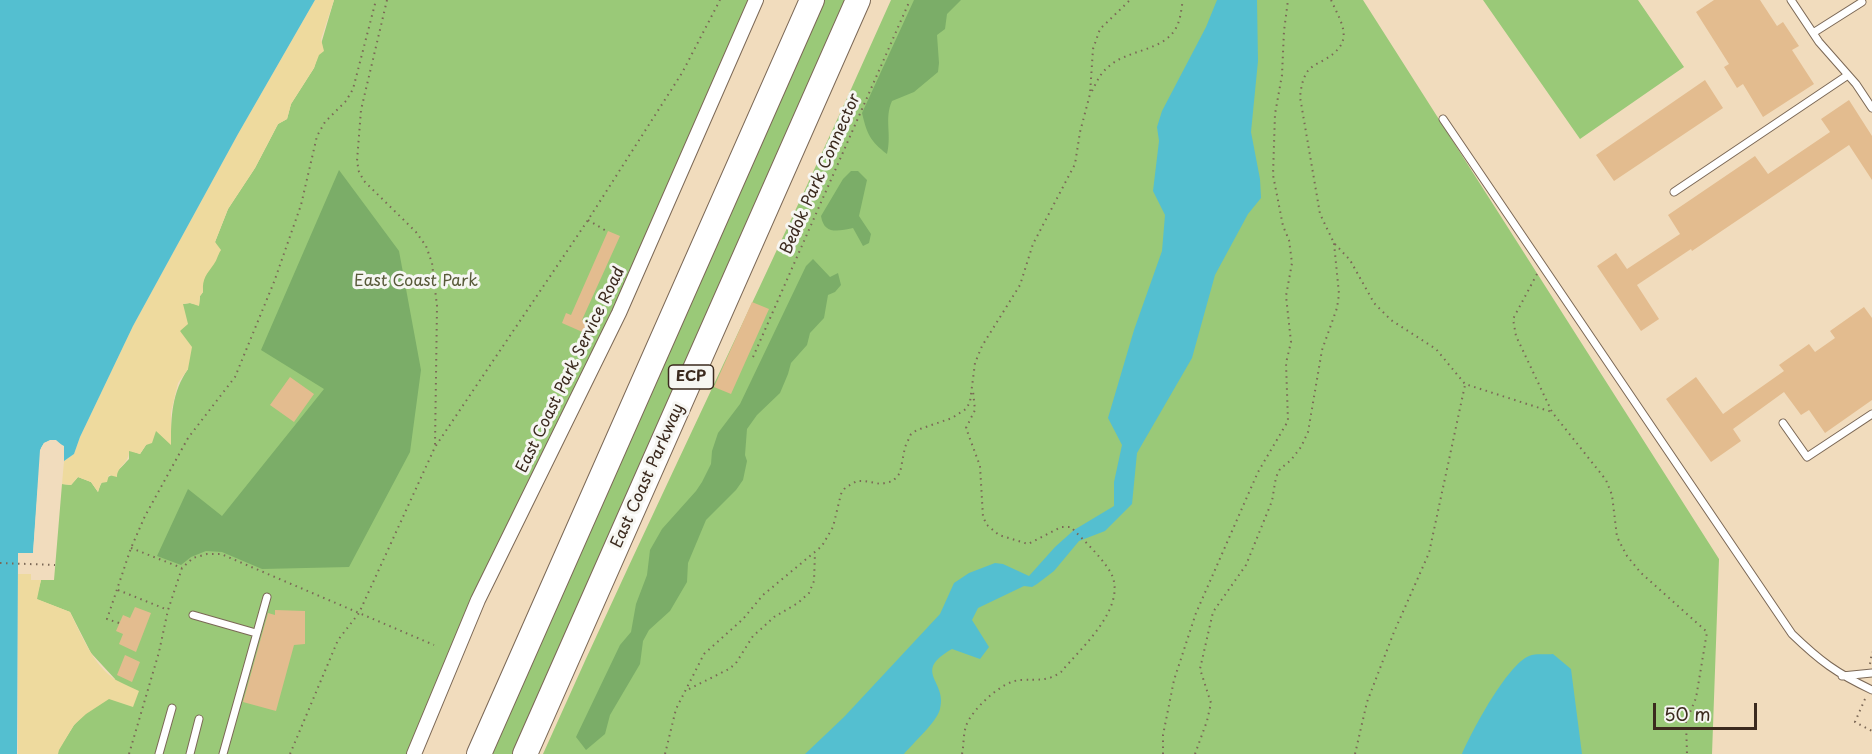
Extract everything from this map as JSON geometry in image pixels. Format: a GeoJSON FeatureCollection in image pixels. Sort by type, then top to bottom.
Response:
{"type":"FeatureCollection","features":[{"type":"Feature","properties":{"kind":"highway","name":"ECP"},"geometry":{"type":"LineString","coordinates":[[479,754],[812,0]]}},
{"type":"Feature","properties":{"kind":"highway","name":"East Coast Parkway"},"geometry":{"type":"LineString","coordinates":[[525,754],[858,0]]}},
{"type":"Feature","properties":{"kind":"street","name":"East Coast Park Service Road"},"geometry":{"type":"LineString","coordinates":[[414,754],[478,600],[619,312],[756,0]]}},
{"type":"Feature","properties":{"kind":"lane"},"geometry":{"type":"LineString","coordinates":[[1791,0],[1813,33],[1869,97],[1872,108]]}},
{"type":"Feature","properties":{"kind":"lane"},"geometry":{"type":"LineString","coordinates":[[1813,33],[1862,2]]}},
{"type":"Feature","properties":{"kind":"lane"},"geometry":{"type":"LineString","coordinates":[[1674,192],[1848,75]]}},
{"type":"Feature","properties":{"kind":"lane"},"geometry":{"type":"LineString","coordinates":[[1443,119],[1792,634],[1821,662],[1842,676],[1872,690]]}},
{"type":"Feature","properties":{"kind":"lane"},"geometry":{"type":"LineString","coordinates":[[1783,423],[1807,457],[1872,414]]}},
{"type":"Feature","properties":{"kind":"lane"},"geometry":{"type":"LineString","coordinates":[[223,754],[267,597]]}},
{"type":"Feature","properties":{"kind":"lane"},"geometry":{"type":"LineString","coordinates":[[193,615],[256,633]]}},
{"type":"Feature","properties":{"kind":"lane"},"geometry":{"type":"LineString","coordinates":[[1842,676],[1872,673]]}},
{"type":"Feature","properties":{"kind":"lane"},"geometry":{"type":"LineString","coordinates":[[159,754],[172,708]]}},
{"type":"Feature","properties":{"kind":"lane"},"geometry":{"type":"LineString","coordinates":[[190,754],[199,719]]}},
{"type":"Feature","properties":{"kind":"path"},"geometry":{"type":"LineString","coordinates":[[119,623],[107,619],[145,516],[188,438],[235,377],[274,282],[301,205],[317,136],[353,89],[376,0]]}},
{"type":"Feature","properties":{"kind":"path"},"geometry":{"type":"LineString","coordinates":[[387,0],[361,110],[357,161],[364,182],[416,232],[426,246],[432,263],[437,306],[435,447]]}},
{"type":"Feature","properties":{"kind":"path"},"geometry":{"type":"LineString","coordinates":[[290,754],[338,640],[359,613],[435,447],[588,220],[682,73],[720,0]]}},
{"type":"Feature","properties":{"kind":"path","name":"Bedok Park Connector"},"geometry":{"type":"LineString","coordinates":[[753,357],[910,0]]}},
{"type":"Feature","properties":{"kind":"path"},"geometry":{"type":"LineString","coordinates":[[962,754],[966,726],[983,704],[1010,682],[1043,681],[1061,672],[1106,617],[1113,604],[1116,589],[1111,574],[1071,527],[1066,525],[1028,544],[1006,538],[987,525],[981,510],[980,466],[966,428],[975,410],[973,391],[975,363],[982,346],[1020,285],[1033,244],[1075,164],[1080,132],[1090,94],[1093,50],[1100,28],[1130,0]]}},
{"type":"Feature","properties":{"kind":"path"},"geometry":{"type":"LineString","coordinates":[[1090,94],[1108,67],[1121,58],[1169,37],[1179,21],[1183,0]]}},
{"type":"Feature","properties":{"kind":"path"},"geometry":{"type":"LineString","coordinates":[[1163,754],[1163,735],[1174,680],[1196,613],[1261,466],[1288,421],[1287,363],[1292,342],[1286,296],[1292,263],[1289,240],[1283,226],[1273,175],[1275,114],[1282,75],[1288,0]]}},
{"type":"Feature","properties":{"kind":"path"},"geometry":{"type":"LineString","coordinates":[[1331,0],[1344,28],[1344,39],[1341,48],[1306,72],[1300,97],[1320,214],[1334,243],[1350,260],[1374,303],[1383,313],[1436,349],[1465,384],[1552,412]]}},
{"type":"Feature","properties":{"kind":"path"},"geometry":{"type":"LineString","coordinates":[[588,220],[608,232]]}},
{"type":"Feature","properties":{"kind":"path"},"geometry":{"type":"LineString","coordinates":[[1195,754],[1211,703],[1200,669],[1213,612],[1246,565],[1272,501],[1276,477],[1280,469],[1301,447],[1308,432],[1322,350],[1337,308],[1339,294],[1334,243]]}},
{"type":"Feature","properties":{"kind":"path"},"geometry":{"type":"LineString","coordinates":[[1542,264],[1516,310],[1513,328],[1552,412],[1606,480],[1612,495],[1617,537],[1627,556],[1641,573],[1707,632],[1696,698],[1686,722],[1687,754]]}},
{"type":"Feature","properties":{"kind":"path"},"geometry":{"type":"LineString","coordinates":[[1354,754],[1367,702],[1394,632],[1429,553],[1465,384]]}},
{"type":"Feature","properties":{"kind":"path"},"geometry":{"type":"LineString","coordinates":[[664,754],[676,710],[704,654],[743,619],[763,595],[822,546],[833,526],[841,494],[845,488],[857,481],[881,484],[893,481],[900,472],[905,447],[911,434],[952,418],[966,409],[973,391]]}},
{"type":"Feature","properties":{"kind":"path"},"geometry":{"type":"LineString","coordinates":[[132,548],[182,567]]}},
{"type":"Feature","properties":{"kind":"path"},"geometry":{"type":"LineString","coordinates":[[688,690],[729,669],[736,663],[753,636],[774,617],[798,603],[809,593],[814,581],[815,553]]}},
{"type":"Feature","properties":{"kind":"path"},"geometry":{"type":"LineString","coordinates":[[0,563],[55,565]]}},
{"type":"Feature","properties":{"kind":"path"},"geometry":{"type":"LineString","coordinates":[[118,590],[168,610]]}},
{"type":"Feature","properties":{"kind":"path"},"geometry":{"type":"LineString","coordinates":[[359,613],[434,645]]}},
{"type":"Feature","properties":{"kind":"green space","name":"East Coast Park"},"geometry":{"type":"Polygon","coordinates":[[[334,0],[752,0],[605,344],[411,754],[58,754],[58,750],[74,725],[115,679],[91,653],[70,612],[36,599],[41,580],[54,580],[62,484],[71,485],[78,477],[91,482],[98,492],[104,480],[129,459],[129,450],[140,454],[156,430],[171,444],[171,424],[176,395],[188,369],[180,331],[183,304],[199,305],[203,292],[202,281],[219,253],[215,242],[228,209],[255,168],[278,124],[287,119],[291,104],[314,68],[334,0]]]}},
{"type":"Feature","properties":{"kind":"green space"},"geometry":{"type":"Polygon","coordinates":[[[824,0],[845,0],[512,754],[491,754],[824,0]]]}},
{"type":"Feature","properties":{"kind":"green space"},"geometry":{"type":"Polygon","coordinates":[[[891,0],[1363,0],[1719,559],[1712,754],[543,754],[891,0]]]}},
{"type":"Feature","properties":{"kind":"green space"},"geometry":{"type":"Polygon","coordinates":[[[914,0],[961,0],[947,14],[945,29],[937,35],[938,72],[914,92],[892,101],[887,154],[870,137],[862,113],[914,0]]]}},
{"type":"Feature","properties":{"kind":"green space"},"geometry":{"type":"Polygon","coordinates":[[[1483,0],[1638,0],[1684,67],[1580,139],[1483,0]]]}},
{"type":"Feature","properties":{"kind":"green space"},"geometry":{"type":"Polygon","coordinates":[[[339,170],[399,251],[421,370],[410,452],[349,567],[262,569],[222,552],[206,551],[191,557],[181,565],[157,556],[188,489],[222,516],[324,389],[261,350],[339,170]]]}},
{"type":"Feature","properties":{"kind":"green space"},"geometry":{"type":"Polygon","coordinates":[[[851,171],[858,171],[867,180],[859,216],[871,234],[869,243],[863,246],[853,228],[837,231],[828,229],[821,216],[843,179],[851,171]]]}},
{"type":"Feature","properties":{"kind":"green space"},"geometry":{"type":"Polygon","coordinates":[[[813,259],[830,277],[838,273],[841,285],[835,292],[828,295],[824,318],[810,333],[807,345],[791,363],[780,393],[757,415],[747,429],[745,455],[747,461],[743,480],[706,520],[688,563],[687,582],[670,611],[649,630],[643,641],[640,664],[610,715],[605,734],[586,750],[576,737],[620,645],[631,632],[636,604],[647,575],[650,550],[662,529],[702,482],[711,464],[712,451],[718,433],[740,404],[806,266],[813,259]]]}},
{"type":"Feature","properties":{"kind":"sand"},"geometry":{"type":"Polygon","coordinates":[[[315,0],[334,0],[321,39],[324,51],[319,55],[314,68],[291,104],[287,119],[278,124],[255,168],[228,209],[215,242],[221,250],[204,280],[199,306],[190,303],[183,304],[188,324],[180,331],[192,347],[188,369],[178,383],[171,412],[171,445],[156,431],[152,443],[146,445],[140,454],[129,451],[117,477],[109,475],[107,482],[101,483],[98,492],[91,482],[78,477],[71,485],[62,484],[64,461],[74,454],[133,326],[238,134],[315,0]]]}},
{"type":"Feature","properties":{"kind":"sand"},"geometry":{"type":"Polygon","coordinates":[[[18,574],[31,574],[31,580],[41,580],[37,599],[70,612],[89,649],[101,666],[116,680],[139,691],[133,707],[109,699],[86,714],[74,725],[58,754],[18,754],[18,574]]]}},
{"type":"Feature","properties":{"kind":"water"},"geometry":{"type":"Polygon","coordinates":[[[0,0],[315,0],[238,134],[133,326],[74,454],[64,461],[64,446],[52,440],[44,443],[41,448],[33,554],[18,554],[17,754],[0,754],[0,0]]]}},
{"type":"Feature","properties":{"kind":"water"},"geometry":{"type":"Polygon","coordinates":[[[1217,0],[1257,0],[1258,61],[1251,132],[1260,179],[1261,198],[1248,214],[1215,275],[1192,358],[1137,453],[1132,504],[1105,531],[1079,541],[1054,571],[1037,584],[1032,587],[1024,586],[978,608],[972,620],[989,647],[980,659],[952,649],[934,664],[932,671],[941,699],[940,709],[930,726],[904,754],[805,754],[844,717],[940,614],[954,583],[969,573],[995,563],[1003,564],[1029,576],[1074,530],[1114,506],[1114,482],[1122,445],[1108,418],[1134,330],[1162,251],[1165,215],[1153,191],[1159,141],[1157,127],[1162,111],[1206,27],[1217,0]]]}},
{"type":"Feature","properties":{"kind":"water"},"geometry":{"type":"Polygon","coordinates":[[[1553,654],[1571,669],[1582,754],[1462,754],[1482,715],[1501,685],[1520,662],[1529,656],[1553,654]]]}},
{"type":"Feature","properties":{"kind":"pier"},"geometry":{"type":"Polygon","coordinates":[[[56,440],[63,446],[64,464],[61,461],[60,446],[54,443],[46,445],[43,454],[36,554],[34,557],[21,556],[21,574],[18,574],[18,553],[33,553],[40,450],[44,443],[56,440]]]}},
{"type":"Feature","properties":{"kind":"building"},"geometry":{"type":"Polygon","coordinates":[[[1714,0],[1760,0],[1777,26],[1783,22],[1799,46],[1792,50],[1814,84],[1763,117],[1743,84],[1737,88],[1724,67],[1729,64],[1696,12],[1714,0]]]}},
{"type":"Feature","properties":{"kind":"building"},"geometry":{"type":"Polygon","coordinates":[[[1705,80],[1723,108],[1614,181],[1596,155],[1705,80]]]}},
{"type":"Feature","properties":{"kind":"building"},"geometry":{"type":"Polygon","coordinates":[[[1849,100],[1872,136],[1872,180],[1849,145],[1692,251],[1691,249],[1637,285],[1659,319],[1641,331],[1597,266],[1616,253],[1627,269],[1680,234],[1668,215],[1755,156],[1768,174],[1830,132],[1821,119],[1849,100]]]}},
{"type":"Feature","properties":{"kind":"building"},"geometry":{"type":"Polygon","coordinates":[[[608,231],[620,236],[582,320],[591,324],[587,334],[562,323],[566,313],[571,315],[608,231]]]}},
{"type":"Feature","properties":{"kind":"building"},"geometry":{"type":"Polygon","coordinates":[[[752,302],[769,309],[731,394],[714,387],[752,302]]]}},
{"type":"Feature","properties":{"kind":"building"},"geometry":{"type":"Polygon","coordinates":[[[1864,307],[1872,318],[1872,400],[1825,433],[1809,410],[1801,415],[1784,392],[1733,429],[1741,441],[1711,462],[1666,399],[1696,377],[1723,414],[1784,371],[1779,365],[1809,344],[1815,352],[1835,338],[1830,331],[1864,307]]]}},
{"type":"Feature","properties":{"kind":"building"},"geometry":{"type":"Polygon","coordinates":[[[290,377],[314,394],[294,422],[270,405],[290,377]]]}},
{"type":"Feature","properties":{"kind":"building"},"geometry":{"type":"Polygon","coordinates":[[[135,607],[151,613],[136,652],[119,644],[123,634],[116,631],[123,615],[130,618],[135,607]]]}},
{"type":"Feature","properties":{"kind":"building"},"geometry":{"type":"Polygon","coordinates":[[[275,610],[305,611],[305,644],[294,645],[276,711],[243,702],[268,613],[275,615],[275,610]]]}},
{"type":"Feature","properties":{"kind":"building"},"geometry":{"type":"Polygon","coordinates":[[[125,655],[140,662],[132,682],[117,675],[125,655]]]}}]}
